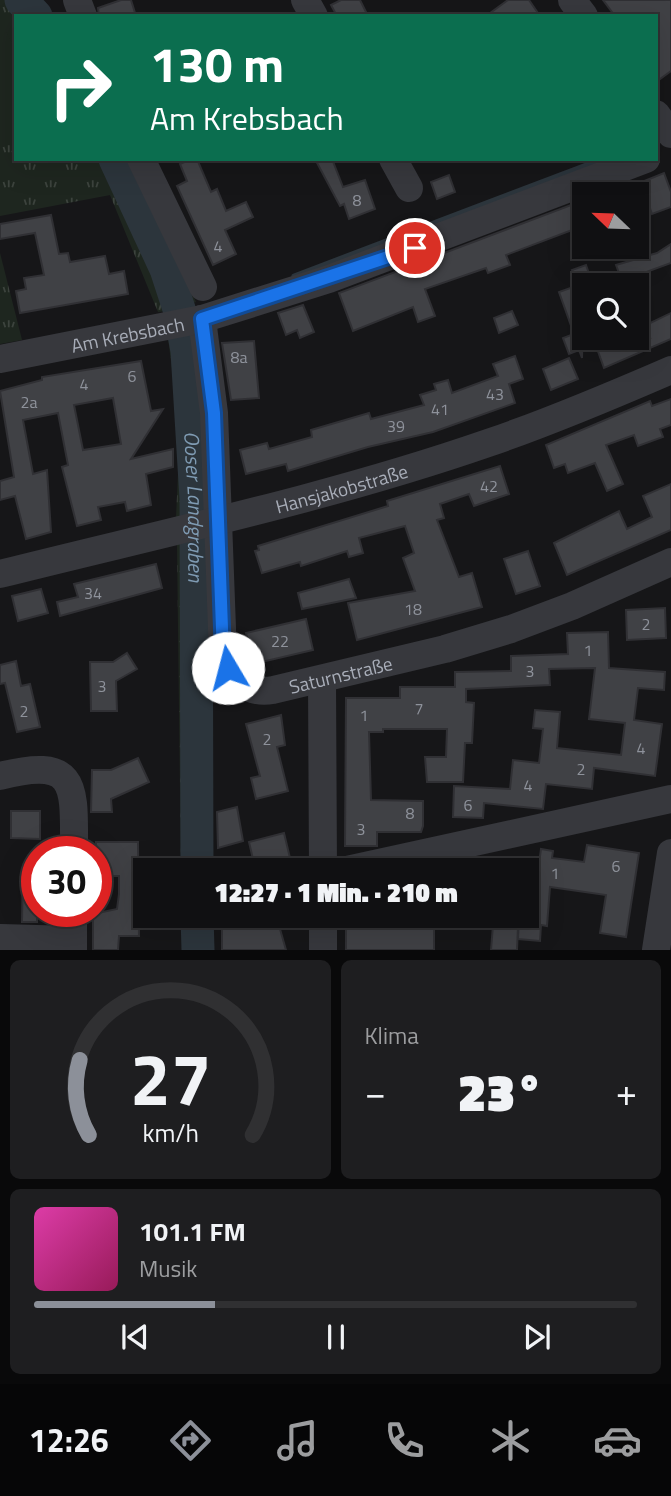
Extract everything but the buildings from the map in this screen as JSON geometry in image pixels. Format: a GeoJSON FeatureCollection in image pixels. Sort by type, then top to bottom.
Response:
{"type":"FeatureCollection","features":[{"type":"Feature","properties":{"kind":"street"},"geometry":{"type":"LineString","coordinates":[[658,148],[665,122]]}},
{"type":"Feature","properties":{"kind":"street"},"geometry":{"type":"LineString","coordinates":[[142,161],[203,286]]}},
{"type":"Feature","properties":{"kind":"street"},"geometry":{"type":"LineString","coordinates":[[394,161],[409,188]]}},
{"type":"Feature","properties":{"kind":"street","name":"Am Krebsbach"},"geometry":{"type":"LineString","coordinates":[[0,359],[186,322],[329,279],[641,161]]}},
{"type":"Feature","properties":{"kind":"street","name":"Saturnstraße"},"geometry":{"type":"LineString","coordinates":[[186,322],[214,413],[223,655],[233,678],[251,690],[263,692],[322,681],[511,629],[572,606],[671,562]]}},
{"type":"Feature","properties":{"kind":"street","name":"Hansjakobstraße"},"geometry":{"type":"LineString","coordinates":[[0,574],[384,476],[488,443],[597,403],[671,370]]}},
{"type":"Feature","properties":{"kind":"street"},"geometry":{"type":"LineString","coordinates":[[322,681],[323,858]]}},
{"type":"Feature","properties":{"kind":"street"},"geometry":{"type":"LineString","coordinates":[[0,776],[40,767],[59,775],[71,792],[73,836]]}},
{"type":"Feature","properties":{"kind":"street"},"geometry":{"type":"LineString","coordinates":[[402,858],[671,799]]}},
{"type":"Feature","properties":{"kind":"street"},"geometry":{"type":"LineString","coordinates":[[656,950],[671,853]]}},
{"type":"Feature","properties":{"kind":"street"},"geometry":{"type":"LineString","coordinates":[[1,938],[73,945],[74,927]]}},
{"type":"Feature","properties":{"kind":"street"},"geometry":{"type":"LineString","coordinates":[[323,928],[323,950]]}},
{"type":"Feature","properties":{"kind":"green space"},"geometry":{"type":"Polygon","coordinates":[[[0,0],[10,0],[23,14],[14,14],[14,161],[111,161],[173,310],[158,312],[110,195],[0,216],[0,0]]]}},
{"type":"Feature","properties":{"kind":"green space"},"geometry":{"type":"Polygon","coordinates":[[[6,32],[14,46],[14,132],[0,143],[0,38],[6,32]]]}},
{"type":"Feature","properties":{"kind":"green space"},"geometry":{"type":"Polygon","coordinates":[[[124,161],[133,161],[196,302],[188,304],[182,298],[149,213],[124,161]]]}},
{"type":"Feature","properties":{"kind":"green space"},"geometry":{"type":"Polygon","coordinates":[[[0,253],[22,340],[0,344],[0,253]]]}},
{"type":"Feature","properties":{"kind":"green space"},"geometry":{"type":"Polygon","coordinates":[[[193,332],[213,509],[176,518],[180,430],[168,338],[193,332]]]}},
{"type":"Feature","properties":{"kind":"green space"},"geometry":{"type":"Polygon","coordinates":[[[209,535],[211,858],[181,858],[177,543],[209,535]]]}},
{"type":"Feature","properties":{"kind":"green space"},"geometry":{"type":"Polygon","coordinates":[[[182,928],[212,928],[212,950],[182,950],[182,928]]]}},
{"type":"Feature","properties":{"kind":"waterway","name":"Ooser Landgraben"},"geometry":{"type":"LineString","coordinates":[[21,0],[34,14]]}},
{"type":"Feature","properties":{"kind":"waterway","name":"Ooser Landgraben"},"geometry":{"type":"LineString","coordinates":[[116,161],[166,269],[180,312],[187,351],[196,499],[197,858]]}},
{"type":"Feature","properties":{"kind":"waterway"},"geometry":{"type":"LineString","coordinates":[[294,276],[597,161]]}},
{"type":"Feature","properties":{"kind":"waterway","name":"Ooser Landgraben"},"geometry":{"type":"LineString","coordinates":[[197,928],[198,950]]}},
{"type":"Feature","properties":{"kind":"route"},"geometry":{"type":"LineString","coordinates":[[228,668],[223,655],[214,413],[202,319],[329,279],[415,248]]}}]}
